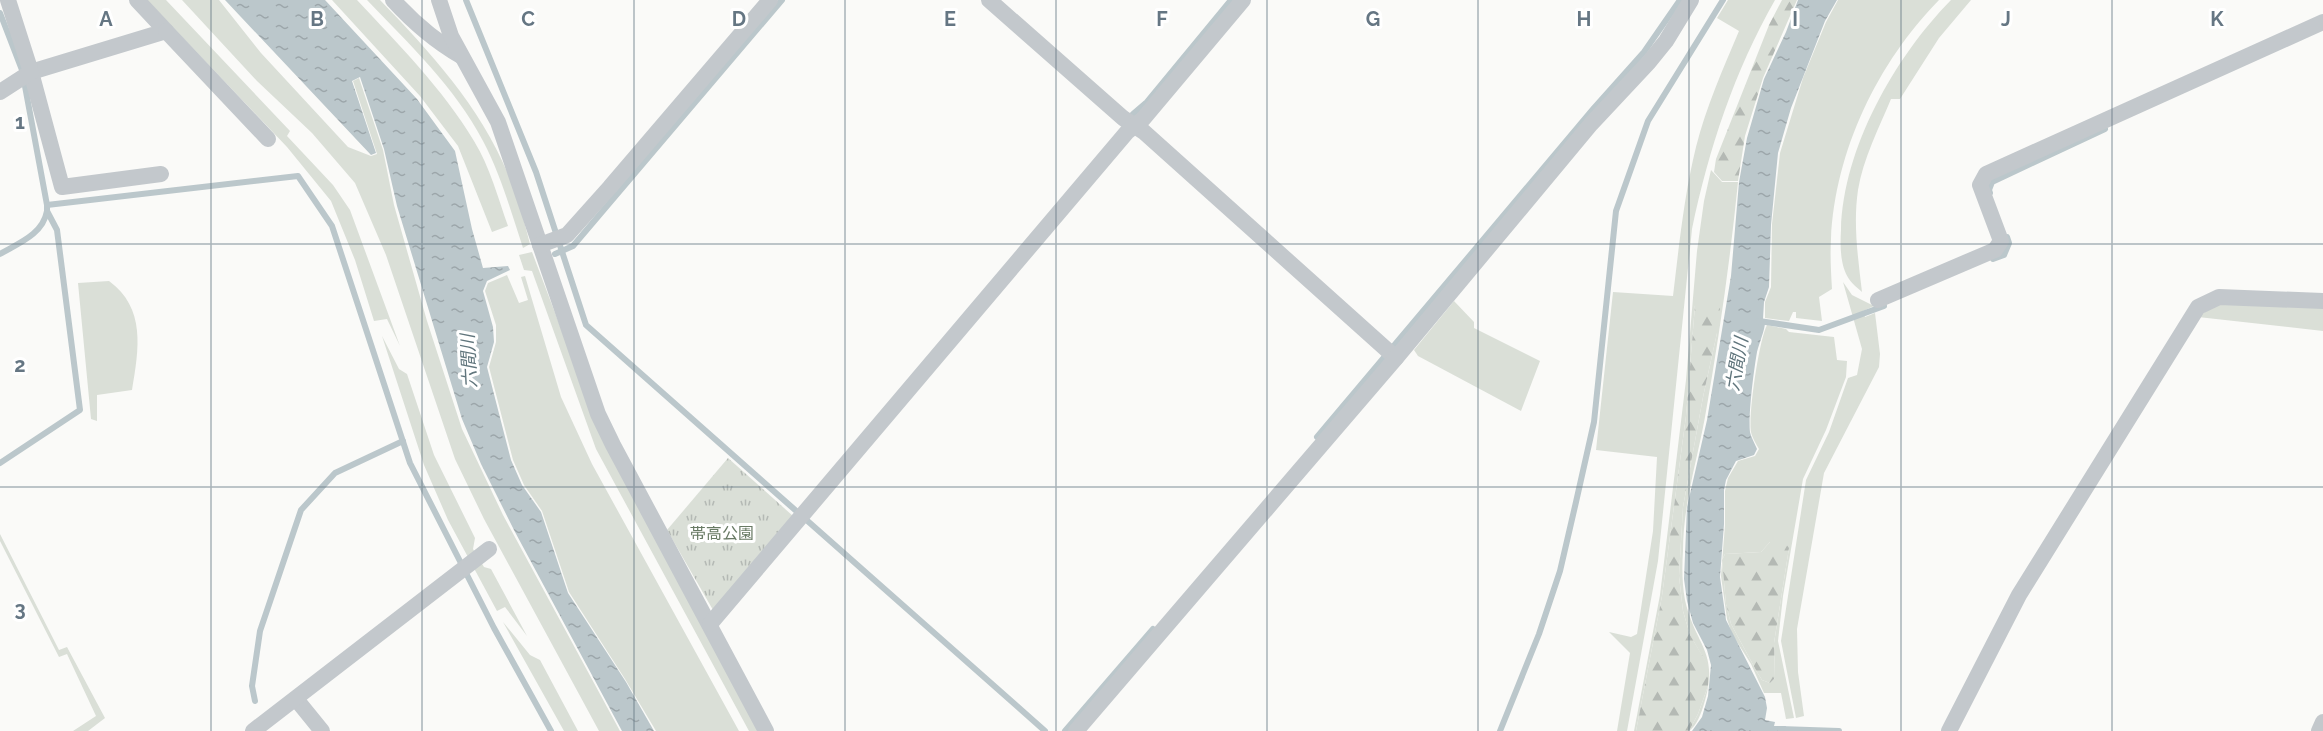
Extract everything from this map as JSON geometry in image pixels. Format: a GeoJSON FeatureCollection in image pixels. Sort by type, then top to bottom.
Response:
{"type":"FeatureCollection","features":[{"type":"Feature","properties":{"kind":"street"},"geometry":{"type":"LineString","coordinates":[[8,0],[25,76],[62,187],[161,174]]}},
{"type":"Feature","properties":{"kind":"street"},"geometry":{"type":"LineString","coordinates":[[137,0],[268,139]]}},
{"type":"Feature","properties":{"kind":"street"},"geometry":{"type":"LineString","coordinates":[[393,0],[437,42],[462,57]]}},
{"type":"Feature","properties":{"kind":"street"},"geometry":{"type":"LineString","coordinates":[[439,0],[451,36],[498,122],[552,240],[598,414],[766,731]]}},
{"type":"Feature","properties":{"kind":"street"},"geometry":{"type":"LineString","coordinates":[[552,240],[610,187],[770,0]]}},
{"type":"Feature","properties":{"kind":"street"},"geometry":{"type":"LineString","coordinates":[[989,0],[1123,118],[1144,132],[1391,353]]}},
{"type":"Feature","properties":{"kind":"street"},"geometry":{"type":"LineString","coordinates":[[710,624],[1014,263],[1143,118],[1243,0]]}},
{"type":"Feature","properties":{"kind":"street"},"geometry":{"type":"LineString","coordinates":[[1076,731],[1391,353],[1591,124],[1649,62],[1666,41],[1691,0]]}},
{"type":"Feature","properties":{"kind":"street"},"geometry":{"type":"LineString","coordinates":[[1878,300],[1995,250],[2001,241],[1980,185],[1986,174],[2323,22]]}},
{"type":"Feature","properties":{"kind":"street"},"geometry":{"type":"LineString","coordinates":[[0,92],[25,76],[166,31]]}},
{"type":"Feature","properties":{"kind":"street"},"geometry":{"type":"LineString","coordinates":[[1950,730],[2019,595],[2198,307],[2219,297],[2323,301]]}},
{"type":"Feature","properties":{"kind":"street"},"geometry":{"type":"LineString","coordinates":[[254,731],[489,549]]}},
{"type":"Feature","properties":{"kind":"street"},"geometry":{"type":"LineString","coordinates":[[296,699],[322,731]]}},
{"type":"Feature","properties":{"kind":"street"},"geometry":{"type":"LineString","coordinates":[[2319,731],[2323,722]]}},
{"type":"Feature","properties":{"kind":"green space"},"geometry":{"type":"Polygon","coordinates":[[[147,0],[166,0],[290,131],[287,136],[333,185],[350,210],[400,346],[387,319],[374,321],[355,260],[331,201],[287,147],[147,0]]]}},
{"type":"Feature","properties":{"kind":"green space"},"geometry":{"type":"Polygon","coordinates":[[[182,0],[219,0],[261,53],[348,147],[371,156],[377,154],[353,81],[359,78],[383,150],[394,205],[427,321],[462,429],[503,515],[620,731],[599,731],[484,519],[455,459],[386,255],[355,183],[312,133],[257,81],[182,0]]]}},
{"type":"Feature","properties":{"kind":"green space"},"geometry":{"type":"Polygon","coordinates":[[[332,0],[357,0],[448,103],[485,161],[508,226],[492,232],[458,146],[420,96],[332,0]]]}},
{"type":"Feature","properties":{"kind":"green space"},"geometry":{"type":"Polygon","coordinates":[[[367,0],[380,0],[435,60],[483,125],[508,174],[530,244],[523,248],[495,167],[472,121],[445,84],[367,0]]]}},
{"type":"Feature","properties":{"kind":"green space"},"geometry":{"type":"Polygon","coordinates":[[[1728,0],[1775,0],[1747,55],[1724,111],[1706,169],[1692,229],[1658,561],[1627,731],[1617,731],[1630,653],[1609,632],[1631,637],[1637,634],[1653,531],[1657,457],[1596,450],[1613,292],[1673,296],[1685,202],[1696,147],[1710,103],[1739,31],[1717,18],[1728,0]]]}},
{"type":"Feature","properties":{"kind":"green space"},"geometry":{"type":"Polygon","coordinates":[[[1782,0],[1797,0],[1763,78],[1745,136],[1738,181],[1722,181],[1714,172],[1716,159],[1769,25],[1782,0]]]}},
{"type":"Feature","properties":{"kind":"green space"},"geometry":{"type":"Polygon","coordinates":[[[1838,0],[1939,0],[1897,51],[1879,80],[1851,141],[1834,206],[1831,245],[1832,289],[1819,297],[1822,321],[1796,318],[1796,312],[1793,312],[1789,321],[1765,318],[1765,302],[1771,287],[1772,224],[1780,153],[1803,78],[1826,22],[1838,0]]]}},
{"type":"Feature","properties":{"kind":"green space"},"geometry":{"type":"Polygon","coordinates":[[[1951,0],[1971,0],[1939,38],[1900,99],[1891,99],[1864,167],[1858,190],[1856,216],[1862,292],[1846,274],[1841,255],[1844,199],[1851,167],[1862,136],[1892,76],[1910,48],[1951,0]]]}},
{"type":"Feature","properties":{"kind":"green space"},"geometry":{"type":"Polygon","coordinates":[[[1711,170],[1722,182],[1738,182],[1719,329],[1684,534],[1682,569],[1684,594],[1689,616],[1708,660],[1709,672],[1708,686],[1708,666],[1690,635],[1683,611],[1679,576],[1683,507],[1717,333],[1695,305],[1686,416],[1662,596],[1636,731],[1634,731],[1660,595],[1686,380],[1697,251],[1711,170]]]}},
{"type":"Feature","properties":{"kind":"green space"},"geometry":{"type":"Polygon","coordinates":[[[532,252],[605,445],[758,731],[749,731],[596,449],[532,271],[524,270],[519,255],[532,252]]]}},
{"type":"Feature","properties":{"kind":"green space"},"geometry":{"type":"Polygon","coordinates":[[[507,275],[519,303],[528,300],[521,277],[525,276],[561,397],[592,464],[739,731],[656,731],[569,592],[542,511],[524,485],[513,460],[489,367],[496,342],[496,325],[485,291],[488,283],[507,275]]]}},
{"type":"Feature","properties":{"kind":"green space"},"geometry":{"type":"Polygon","coordinates":[[[109,281],[121,292],[134,317],[137,330],[137,359],[132,390],[97,395],[97,421],[91,419],[78,283],[109,281]]]}},
{"type":"Feature","properties":{"kind":"green space"},"geometry":{"type":"Polygon","coordinates":[[[1843,282],[1852,295],[1874,306],[1863,311],[1865,317],[1875,313],[1880,354],[1879,367],[1824,473],[1797,629],[1798,672],[1804,716],[1796,718],[1781,641],[1806,480],[1829,432],[1848,378],[1857,375],[1862,349],[1843,282]]]}},
{"type":"Feature","properties":{"kind":"green space"},"geometry":{"type":"Polygon","coordinates":[[[1709,297],[1720,308],[1683,507],[1679,576],[1683,611],[1690,635],[1708,665],[1708,686],[1689,731],[1636,731],[1662,596],[1686,416],[1695,305],[1700,300],[1709,297]]]}},
{"type":"Feature","properties":{"kind":"green space"},"geometry":{"type":"Polygon","coordinates":[[[1454,301],[1474,322],[1474,328],[1540,361],[1521,411],[1418,356],[1414,350],[1454,301]]]}},
{"type":"Feature","properties":{"kind":"green space"},"geometry":{"type":"Polygon","coordinates":[[[2218,303],[2323,308],[2323,331],[2198,317],[2218,303]]]}},
{"type":"Feature","properties":{"kind":"green space"},"geometry":{"type":"Polygon","coordinates":[[[1767,325],[1786,329],[1789,332],[1834,337],[1837,360],[1847,361],[1846,377],[1826,430],[1803,479],[1783,596],[1778,641],[1794,718],[1786,719],[1781,693],[1764,693],[1751,664],[1732,634],[1727,619],[1721,576],[1722,562],[1726,604],[1731,624],[1762,680],[1770,683],[1775,678],[1774,643],[1789,548],[1770,542],[1761,552],[1725,554],[1722,559],[1725,491],[1728,478],[1738,461],[1755,456],[1759,449],[1750,423],[1755,378],[1767,325]]]}},
{"type":"Feature","properties":{"kind":"green space"},"geometry":{"type":"Polygon","coordinates":[[[382,336],[399,369],[407,374],[434,455],[475,538],[473,549],[484,567],[491,569],[527,636],[505,607],[497,611],[448,520],[424,465],[382,336]]]}},
{"type":"Feature","properties":{"kind":"green space","name":"帯高公園"},"geometry":{"type":"Polygon","coordinates":[[[728,458],[793,516],[713,610],[667,530],[728,458]]]}},
{"type":"Feature","properties":{"kind":"green space"},"geometry":{"type":"Polygon","coordinates":[[[0,534],[59,650],[67,647],[105,718],[88,731],[73,731],[96,716],[67,654],[59,657],[0,541],[0,534]]]}},
{"type":"Feature","properties":{"kind":"green space"},"geometry":{"type":"Polygon","coordinates":[[[1782,539],[1789,548],[1774,643],[1775,678],[1770,683],[1762,680],[1731,624],[1726,604],[1722,560],[1725,554],[1761,552],[1770,542],[1782,539]]]}},
{"type":"Feature","properties":{"kind":"green space"},"geometry":{"type":"Polygon","coordinates":[[[503,622],[530,655],[540,660],[578,731],[564,731],[503,622]]]}},
{"type":"Feature","properties":{"kind":"green space"},"geometry":{"type":"Polygon","coordinates":[[[1708,686],[1700,715],[1689,731],[1698,714],[1708,686]]]}},
{"type":"Feature","properties":{"kind":"water","name":"六間川"},"geometry":{"type":"Polygon","coordinates":[[[225,0],[325,0],[417,99],[455,151],[483,268],[508,266],[510,270],[487,281],[483,291],[493,327],[494,342],[487,367],[511,460],[522,485],[541,512],[568,593],[626,682],[654,731],[622,731],[481,464],[462,419],[397,206],[384,149],[360,77],[352,81],[376,153],[371,155],[225,0]]]}},
{"type":"Feature","properties":{"kind":"water","name":"六間川"},"geometry":{"type":"Polygon","coordinates":[[[1798,0],[1837,0],[1825,21],[1791,108],[1778,153],[1771,225],[1769,287],[1764,302],[1763,319],[1765,323],[1757,352],[1751,404],[1750,432],[1757,449],[1754,455],[1736,461],[1726,480],[1720,577],[1726,620],[1765,697],[1767,708],[1765,720],[1775,722],[1774,726],[1786,726],[1785,731],[1692,731],[1702,717],[1708,696],[1711,665],[1707,650],[1693,623],[1687,601],[1684,579],[1687,507],[1707,420],[1731,276],[1739,182],[1747,138],[1764,79],[1798,0]]]}},
{"type":"Feature","properties":{"kind":"waterway"},"geometry":{"type":"LineString","coordinates":[[466,0],[536,172],[586,325],[1045,731]]}},
{"type":"Feature","properties":{"kind":"waterway"},"geometry":{"type":"LineString","coordinates":[[555,254],[573,246],[782,0]]}},
{"type":"Feature","properties":{"kind":"waterway"},"geometry":{"type":"LineString","coordinates":[[1133,114],[1147,102],[1231,0]]}},
{"type":"Feature","properties":{"kind":"waterway"},"geometry":{"type":"LineString","coordinates":[[1317,437],[1594,108],[1644,52],[1680,0]]}},
{"type":"Feature","properties":{"kind":"waterway"},"geometry":{"type":"LineString","coordinates":[[1500,731],[1539,634],[1560,571],[1594,422],[1616,211],[1648,121],[1723,0]]}},
{"type":"Feature","properties":{"kind":"waterway"},"geometry":{"type":"LineString","coordinates":[[0,13],[22,70],[47,205]]}},
{"type":"Feature","properties":{"kind":"waterway"},"geometry":{"type":"LineString","coordinates":[[1990,193],[1992,182],[2105,129]]}},
{"type":"Feature","properties":{"kind":"waterway"},"geometry":{"type":"LineString","coordinates":[[0,463],[80,410],[57,230],[47,211],[47,205],[298,176],[332,226],[410,463],[494,628],[551,731]]}},
{"type":"Feature","properties":{"kind":"waterway"},"geometry":{"type":"LineString","coordinates":[[0,254],[35,232],[41,226],[47,211]]}},
{"type":"Feature","properties":{"kind":"waterway"},"geometry":{"type":"LineString","coordinates":[[1993,259],[2004,255],[2009,243],[2007,237]]}},
{"type":"Feature","properties":{"kind":"waterway"},"geometry":{"type":"LineString","coordinates":[[1759,321],[1819,330],[1884,306]]}},
{"type":"Feature","properties":{"kind":"waterway"},"geometry":{"type":"LineString","coordinates":[[255,701],[252,686],[260,631],[301,510],[335,473],[403,441]]}},
{"type":"Feature","properties":{"kind":"waterway"},"geometry":{"type":"LineString","coordinates":[[1065,731],[1153,629]]}},
{"type":"Feature","properties":{"kind":"waterway"},"geometry":{"type":"LineString","coordinates":[[1780,729],[1839,731]]}}]}
